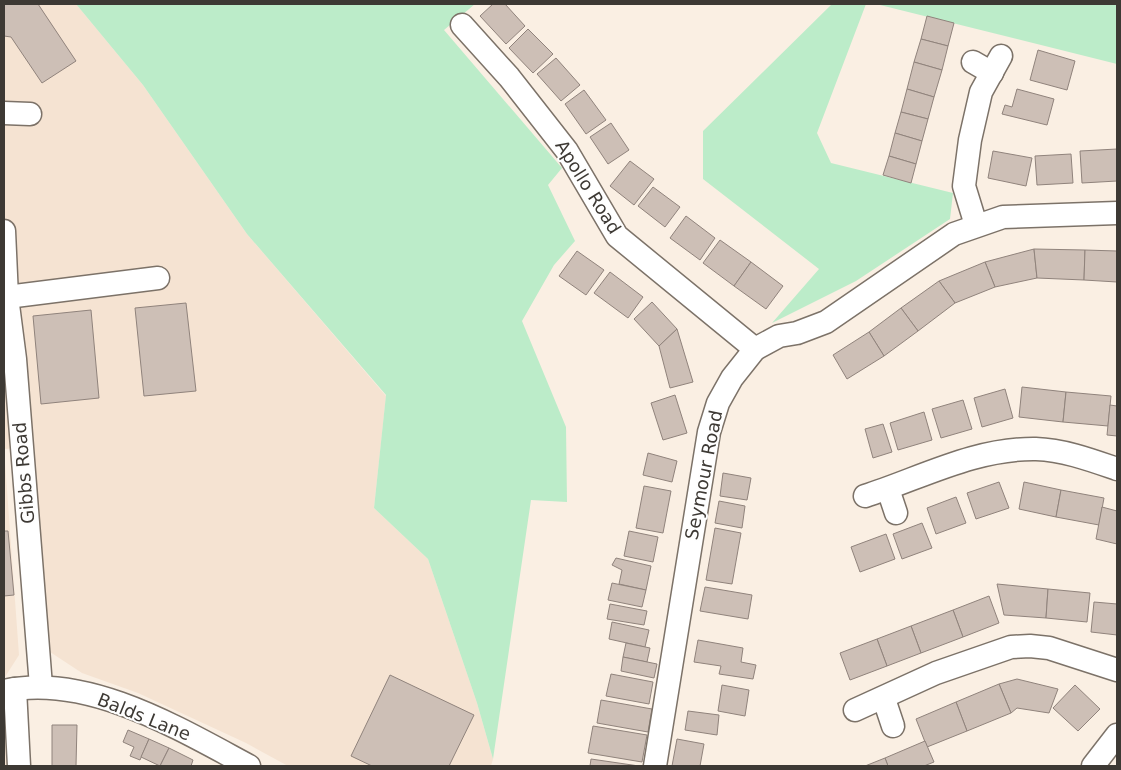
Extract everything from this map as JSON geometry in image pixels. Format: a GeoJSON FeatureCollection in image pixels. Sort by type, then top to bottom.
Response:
{"type":"FeatureCollection","features":[{"type":"Feature","properties":{"kind":"street","name":"Apollo Road"},"geometry":{"type":"LineString","coordinates":[[462,25],[509,78],[567,151],[617,236],[755,349]]}},
{"type":"Feature","properties":{"kind":"street"},"geometry":{"type":"LineString","coordinates":[[976,225],[964,186],[970,140],[989,63]]}},
{"type":"Feature","properties":{"kind":"street"},"geometry":{"type":"LineString","coordinates":[[4,113],[30,114]]}},
{"type":"Feature","properties":{"kind":"street","name":"Seymour Road"},"geometry":{"type":"LineString","coordinates":[[655,766],[709,432],[718,403],[732,378],[755,349],[779,336],[826,322],[954,234],[976,225],[1004,218],[1117,213]]}},
{"type":"Feature","properties":{"kind":"street","name":"Gibbs Road"},"geometry":{"type":"LineString","coordinates":[[4,231],[7,297],[16,369],[41,686]]}},
{"type":"Feature","properties":{"kind":"street"},"geometry":{"type":"LineString","coordinates":[[7,297],[158,278]]}},
{"type":"Feature","properties":{"kind":"street"},"geometry":{"type":"LineString","coordinates":[[865,496],[960,461],[1013,450],[1038,449],[1069,454],[1117,469]]}},
{"type":"Feature","properties":{"kind":"street"},"geometry":{"type":"LineString","coordinates":[[888,489],[896,513]]}},
{"type":"Feature","properties":{"kind":"street"},"geometry":{"type":"LineString","coordinates":[[856,710],[884,699],[936,673],[1011,647],[1049,648],[1117,670]]}},
{"type":"Feature","properties":{"kind":"street","name":"Balds Lane"},"geometry":{"type":"LineString","coordinates":[[9,690],[41,686],[104,697],[180,729],[249,766]]}},
{"type":"Feature","properties":{"kind":"street"},"geometry":{"type":"LineString","coordinates":[[9,690],[20,766]]}},
{"type":"Feature","properties":{"kind":"street"},"geometry":{"type":"LineString","coordinates":[[884,699],[893,726]]}},
{"type":"Feature","properties":{"kind":"street"},"geometry":{"type":"LineString","coordinates":[[1093,766],[1117,735]]}},
{"type":"Feature","properties":{"kind":"shaded area"},"geometry":{"type":"Polygon","coordinates":[[[4,4],[76,4],[143,85],[247,234],[386,396],[374,508],[428,559],[477,703],[493,759],[491,766],[288,766],[246,743],[138,693],[82,673],[47,650],[32,447],[4,449],[4,4]]]}},
{"type":"Feature","properties":{"kind":"shaded area"},"geometry":{"type":"Polygon","coordinates":[[[4,449],[19,655],[5,677],[11,766],[4,766],[4,449]]]}},
{"type":"Feature","properties":{"kind":"green space"},"geometry":{"type":"Polygon","coordinates":[[[76,4],[475,4],[444,30],[562,168],[548,185],[575,241],[554,265],[522,321],[566,427],[567,502],[531,500],[493,759],[477,703],[428,559],[374,508],[386,395],[247,234],[143,85],[76,4]]]}},
{"type":"Feature","properties":{"kind":"green space"},"geometry":{"type":"Polygon","coordinates":[[[832,4],[866,4],[817,133],[831,163],[953,193],[950,219],[856,281],[772,323],[819,269],[703,179],[703,131],[832,4]]]}},
{"type":"Feature","properties":{"kind":"green space"},"geometry":{"type":"Polygon","coordinates":[[[876,4],[1117,4],[1117,64],[876,4]]]}},
{"type":"Feature","properties":{"kind":"building"},"geometry":{"type":"Polygon","coordinates":[[[4,4],[38,4],[76,61],[42,83],[11,37],[4,36],[4,4]]]}},
{"type":"Feature","properties":{"kind":"building"},"geometry":{"type":"Polygon","coordinates":[[[493,4],[505,4],[525,26],[506,44],[480,16],[493,4]]]}},
{"type":"Feature","properties":{"kind":"building"},"geometry":{"type":"Polygon","coordinates":[[[927,16],[954,23],[948,46],[921,39],[927,16]]]}},
{"type":"Feature","properties":{"kind":"building"},"geometry":{"type":"Polygon","coordinates":[[[528,29],[553,54],[533,73],[509,48],[528,29]]]}},
{"type":"Feature","properties":{"kind":"building"},"geometry":{"type":"Polygon","coordinates":[[[921,39],[948,46],[942,70],[914,62],[921,39]]]}},
{"type":"Feature","properties":{"kind":"building"},"geometry":{"type":"Polygon","coordinates":[[[1038,50],[1075,61],[1067,90],[1030,80],[1038,50]]]}},
{"type":"Feature","properties":{"kind":"building"},"geometry":{"type":"Polygon","coordinates":[[[556,58],[580,85],[561,101],[537,74],[556,58]]]}},
{"type":"Feature","properties":{"kind":"building"},"geometry":{"type":"Polygon","coordinates":[[[914,62],[942,70],[934,97],[907,89],[914,62]]]}},
{"type":"Feature","properties":{"kind":"building"},"geometry":{"type":"Polygon","coordinates":[[[907,89],[934,97],[928,119],[901,112],[907,89]]]}},
{"type":"Feature","properties":{"kind":"building"},"geometry":{"type":"Polygon","coordinates":[[[1017,89],[1054,99],[1047,125],[1002,114],[1005,105],[1012,107],[1017,89]]]}},
{"type":"Feature","properties":{"kind":"building"},"geometry":{"type":"Polygon","coordinates":[[[584,90],[606,120],[586,134],[565,104],[584,90]]]}},
{"type":"Feature","properties":{"kind":"building"},"geometry":{"type":"Polygon","coordinates":[[[901,112],[928,119],[922,141],[895,133],[901,112]]]}},
{"type":"Feature","properties":{"kind":"building"},"geometry":{"type":"Polygon","coordinates":[[[611,123],[629,150],[608,164],[590,137],[611,123]]]}},
{"type":"Feature","properties":{"kind":"building"},"geometry":{"type":"Polygon","coordinates":[[[895,133],[922,141],[916,164],[889,156],[895,133]]]}},
{"type":"Feature","properties":{"kind":"building"},"geometry":{"type":"Polygon","coordinates":[[[1117,149],[1117,181],[1082,183],[1080,151],[1117,149]]]}},
{"type":"Feature","properties":{"kind":"building"},"geometry":{"type":"Polygon","coordinates":[[[993,151],[1032,158],[1026,186],[988,178],[993,151]]]}},
{"type":"Feature","properties":{"kind":"building"},"geometry":{"type":"Polygon","coordinates":[[[1071,154],[1073,183],[1037,185],[1035,156],[1071,154]]]}},
{"type":"Feature","properties":{"kind":"building"},"geometry":{"type":"Polygon","coordinates":[[[889,156],[916,164],[911,183],[883,175],[889,156]]]}},
{"type":"Feature","properties":{"kind":"building"},"geometry":{"type":"Polygon","coordinates":[[[630,161],[654,179],[634,205],[610,186],[630,161]]]}},
{"type":"Feature","properties":{"kind":"building"},"geometry":{"type":"Polygon","coordinates":[[[653,187],[680,207],[665,227],[638,206],[653,187]]]}},
{"type":"Feature","properties":{"kind":"building"},"geometry":{"type":"Polygon","coordinates":[[[686,216],[715,238],[700,260],[670,238],[686,216]]]}},
{"type":"Feature","properties":{"kind":"building"},"geometry":{"type":"Polygon","coordinates":[[[720,240],[751,262],[734,286],[703,263],[720,240]]]}},
{"type":"Feature","properties":{"kind":"building"},"geometry":{"type":"Polygon","coordinates":[[[1034,249],[1037,278],[995,287],[985,262],[1034,249]]]}},
{"type":"Feature","properties":{"kind":"building"},"geometry":{"type":"Polygon","coordinates":[[[1034,249],[1085,250],[1084,280],[1037,278],[1034,249]]]}},
{"type":"Feature","properties":{"kind":"building"},"geometry":{"type":"Polygon","coordinates":[[[1085,250],[1117,251],[1117,282],[1084,280],[1085,250]]]}},
{"type":"Feature","properties":{"kind":"building"},"geometry":{"type":"Polygon","coordinates":[[[577,251],[604,270],[586,295],[559,276],[577,251]]]}},
{"type":"Feature","properties":{"kind":"building"},"geometry":{"type":"Polygon","coordinates":[[[751,262],[783,286],[766,309],[734,286],[751,262]]]}},
{"type":"Feature","properties":{"kind":"building"},"geometry":{"type":"Polygon","coordinates":[[[985,262],[995,287],[955,303],[939,281],[985,262]]]}},
{"type":"Feature","properties":{"kind":"building"},"geometry":{"type":"Polygon","coordinates":[[[610,272],[643,297],[628,318],[594,293],[610,272]]]}},
{"type":"Feature","properties":{"kind":"building"},"geometry":{"type":"Polygon","coordinates":[[[939,281],[955,303],[918,331],[901,308],[939,281]]]}},
{"type":"Feature","properties":{"kind":"building"},"geometry":{"type":"Polygon","coordinates":[[[652,302],[677,329],[659,346],[634,319],[652,302]]]}},
{"type":"Feature","properties":{"kind":"building"},"geometry":{"type":"Polygon","coordinates":[[[186,303],[196,391],[144,396],[135,308],[186,303]]]}},
{"type":"Feature","properties":{"kind":"building"},"geometry":{"type":"Polygon","coordinates":[[[901,308],[918,331],[884,356],[869,332],[901,308]]]}},
{"type":"Feature","properties":{"kind":"building"},"geometry":{"type":"Polygon","coordinates":[[[91,310],[99,398],[41,404],[33,316],[91,310]]]}},
{"type":"Feature","properties":{"kind":"building"},"geometry":{"type":"Polygon","coordinates":[[[677,329],[693,382],[670,388],[659,346],[677,329]]]}},
{"type":"Feature","properties":{"kind":"building"},"geometry":{"type":"Polygon","coordinates":[[[869,332],[884,356],[847,379],[833,355],[869,332]]]}},
{"type":"Feature","properties":{"kind":"building"},"geometry":{"type":"Polygon","coordinates":[[[1022,387],[1066,392],[1063,422],[1019,417],[1022,387]]]}},
{"type":"Feature","properties":{"kind":"building"},"geometry":{"type":"Polygon","coordinates":[[[1005,389],[1013,418],[982,427],[974,398],[1005,389]]]}},
{"type":"Feature","properties":{"kind":"building"},"geometry":{"type":"Polygon","coordinates":[[[1066,392],[1111,396],[1108,426],[1063,422],[1066,392]]]}},
{"type":"Feature","properties":{"kind":"building"},"geometry":{"type":"Polygon","coordinates":[[[675,395],[687,433],[663,440],[651,403],[675,395]]]}},
{"type":"Feature","properties":{"kind":"building"},"geometry":{"type":"Polygon","coordinates":[[[963,400],[972,429],[941,438],[932,409],[963,400]]]}},
{"type":"Feature","properties":{"kind":"building"},"geometry":{"type":"Polygon","coordinates":[[[1110,405],[1117,406],[1117,436],[1107,435],[1110,405]]]}},
{"type":"Feature","properties":{"kind":"building"},"geometry":{"type":"Polygon","coordinates":[[[924,412],[932,440],[898,450],[890,423],[924,412]]]}},
{"type":"Feature","properties":{"kind":"building"},"geometry":{"type":"Polygon","coordinates":[[[883,424],[892,452],[873,458],[865,429],[883,424]]]}},
{"type":"Feature","properties":{"kind":"building"},"geometry":{"type":"Polygon","coordinates":[[[648,453],[677,461],[672,482],[643,475],[648,453]]]}},
{"type":"Feature","properties":{"kind":"building"},"geometry":{"type":"Polygon","coordinates":[[[723,473],[751,478],[747,500],[720,496],[723,473]]]}},
{"type":"Feature","properties":{"kind":"building"},"geometry":{"type":"Polygon","coordinates":[[[999,482],[1009,508],[976,519],[967,493],[999,482]]]}},
{"type":"Feature","properties":{"kind":"building"},"geometry":{"type":"Polygon","coordinates":[[[1024,482],[1061,490],[1056,517],[1019,509],[1024,482]]]}},
{"type":"Feature","properties":{"kind":"building"},"geometry":{"type":"Polygon","coordinates":[[[644,486],[671,491],[663,533],[636,528],[644,486]]]}},
{"type":"Feature","properties":{"kind":"building"},"geometry":{"type":"Polygon","coordinates":[[[1061,490],[1104,498],[1099,525],[1056,517],[1061,490]]]}},
{"type":"Feature","properties":{"kind":"building"},"geometry":{"type":"Polygon","coordinates":[[[956,497],[966,523],[936,534],[927,508],[956,497]]]}},
{"type":"Feature","properties":{"kind":"building"},"geometry":{"type":"Polygon","coordinates":[[[719,501],[745,506],[742,528],[715,523],[719,501]]]}},
{"type":"Feature","properties":{"kind":"building"},"geometry":{"type":"Polygon","coordinates":[[[1102,507],[1117,511],[1117,544],[1096,539],[1102,507]]]}},
{"type":"Feature","properties":{"kind":"building"},"geometry":{"type":"Polygon","coordinates":[[[922,523],[932,548],[902,559],[893,534],[922,523]]]}},
{"type":"Feature","properties":{"kind":"building"},"geometry":{"type":"Polygon","coordinates":[[[715,528],[741,533],[732,584],[706,580],[715,528]]]}},
{"type":"Feature","properties":{"kind":"building"},"geometry":{"type":"Polygon","coordinates":[[[4,531],[8,531],[14,595],[4,596],[4,531]]]}},
{"type":"Feature","properties":{"kind":"building"},"geometry":{"type":"Polygon","coordinates":[[[629,531],[658,537],[653,562],[624,556],[629,531]]]}},
{"type":"Feature","properties":{"kind":"building"},"geometry":{"type":"Polygon","coordinates":[[[886,534],[895,559],[860,572],[851,547],[886,534]]]}},
{"type":"Feature","properties":{"kind":"building"},"geometry":{"type":"Polygon","coordinates":[[[616,558],[651,566],[646,590],[619,584],[622,570],[612,565],[616,558]]]}},
{"type":"Feature","properties":{"kind":"building"},"geometry":{"type":"Polygon","coordinates":[[[612,583],[646,590],[642,607],[608,600],[612,583]]]}},
{"type":"Feature","properties":{"kind":"building"},"geometry":{"type":"Polygon","coordinates":[[[997,584],[1048,589],[1046,618],[1004,615],[997,584]]]}},
{"type":"Feature","properties":{"kind":"building"},"geometry":{"type":"Polygon","coordinates":[[[705,587],[752,595],[748,619],[700,611],[705,587]]]}},
{"type":"Feature","properties":{"kind":"building"},"geometry":{"type":"Polygon","coordinates":[[[1048,589],[1090,593],[1087,622],[1046,618],[1048,589]]]}},
{"type":"Feature","properties":{"kind":"building"},"geometry":{"type":"Polygon","coordinates":[[[989,596],[999,623],[963,637],[953,610],[989,596]]]}},
{"type":"Feature","properties":{"kind":"building"},"geometry":{"type":"Polygon","coordinates":[[[1094,602],[1117,604],[1117,635],[1091,632],[1094,602]]]}},
{"type":"Feature","properties":{"kind":"building"},"geometry":{"type":"Polygon","coordinates":[[[610,604],[647,611],[644,625],[607,619],[610,604]]]}},
{"type":"Feature","properties":{"kind":"building"},"geometry":{"type":"Polygon","coordinates":[[[953,610],[963,637],[921,653],[911,626],[953,610]]]}},
{"type":"Feature","properties":{"kind":"building"},"geometry":{"type":"Polygon","coordinates":[[[612,622],[649,630],[645,647],[609,639],[612,622]]]}},
{"type":"Feature","properties":{"kind":"building"},"geometry":{"type":"Polygon","coordinates":[[[911,626],[921,653],[887,666],[877,639],[911,626]]]}},
{"type":"Feature","properties":{"kind":"building"},"geometry":{"type":"Polygon","coordinates":[[[877,639],[887,666],[850,680],[840,653],[877,639]]]}},
{"type":"Feature","properties":{"kind":"building"},"geometry":{"type":"Polygon","coordinates":[[[698,640],[743,648],[741,662],[756,665],[753,679],[719,674],[721,666],[694,662],[698,640]]]}},
{"type":"Feature","properties":{"kind":"building"},"geometry":{"type":"Polygon","coordinates":[[[626,643],[650,648],[647,662],[623,657],[626,643]]]}},
{"type":"Feature","properties":{"kind":"building"},"geometry":{"type":"Polygon","coordinates":[[[623,657],[657,664],[654,678],[621,671],[623,657]]]}},
{"type":"Feature","properties":{"kind":"building"},"geometry":{"type":"Polygon","coordinates":[[[611,674],[653,682],[649,704],[606,696],[611,674]]]}},
{"type":"Feature","properties":{"kind":"building"},"geometry":{"type":"Polygon","coordinates":[[[390,675],[474,715],[449,766],[372,766],[351,756],[390,675]]]}},
{"type":"Feature","properties":{"kind":"building"},"geometry":{"type":"Polygon","coordinates":[[[1017,679],[1058,689],[1049,713],[1017,708],[1011,713],[999,684],[1017,679]]]}},
{"type":"Feature","properties":{"kind":"building"},"geometry":{"type":"Polygon","coordinates":[[[999,684],[1011,713],[967,731],[956,702],[999,684]]]}},
{"type":"Feature","properties":{"kind":"building"},"geometry":{"type":"Polygon","coordinates":[[[722,685],[749,690],[745,716],[718,711],[722,685]]]}},
{"type":"Feature","properties":{"kind":"building"},"geometry":{"type":"Polygon","coordinates":[[[1075,685],[1100,709],[1078,731],[1053,708],[1075,685]]]}},
{"type":"Feature","properties":{"kind":"building"},"geometry":{"type":"Polygon","coordinates":[[[601,700],[652,709],[648,732],[597,723],[601,700]]]}},
{"type":"Feature","properties":{"kind":"building"},"geometry":{"type":"Polygon","coordinates":[[[956,702],[967,731],[927,747],[916,719],[956,702]]]}},
{"type":"Feature","properties":{"kind":"building"},"geometry":{"type":"Polygon","coordinates":[[[688,711],[719,715],[717,735],[685,730],[688,711]]]}},
{"type":"Feature","properties":{"kind":"building"},"geometry":{"type":"Polygon","coordinates":[[[52,725],[77,725],[76,766],[52,766],[52,725]]]}},
{"type":"Feature","properties":{"kind":"building"},"geometry":{"type":"Polygon","coordinates":[[[593,726],[647,735],[642,762],[588,753],[593,726]]]}},
{"type":"Feature","properties":{"kind":"building"},"geometry":{"type":"Polygon","coordinates":[[[128,730],[149,739],[140,760],[130,756],[134,747],[123,742],[128,730]]]}},
{"type":"Feature","properties":{"kind":"building"},"geometry":{"type":"Polygon","coordinates":[[[149,739],[169,748],[160,766],[141,757],[149,739]]]}},
{"type":"Feature","properties":{"kind":"building"},"geometry":{"type":"Polygon","coordinates":[[[677,739],[704,744],[700,766],[672,766],[677,739]]]}},
{"type":"Feature","properties":{"kind":"building"},"geometry":{"type":"Polygon","coordinates":[[[925,741],[934,762],[924,766],[888,766],[885,758],[925,741]]]}},
{"type":"Feature","properties":{"kind":"building"},"geometry":{"type":"Polygon","coordinates":[[[169,748],[193,760],[191,766],[160,766],[169,748]]]}},
{"type":"Feature","properties":{"kind":"building"},"geometry":{"type":"Polygon","coordinates":[[[885,758],[888,766],[865,766],[885,758]]]}},
{"type":"Feature","properties":{"kind":"building"},"geometry":{"type":"Polygon","coordinates":[[[591,759],[639,766],[590,766],[591,759]]]}}]}
